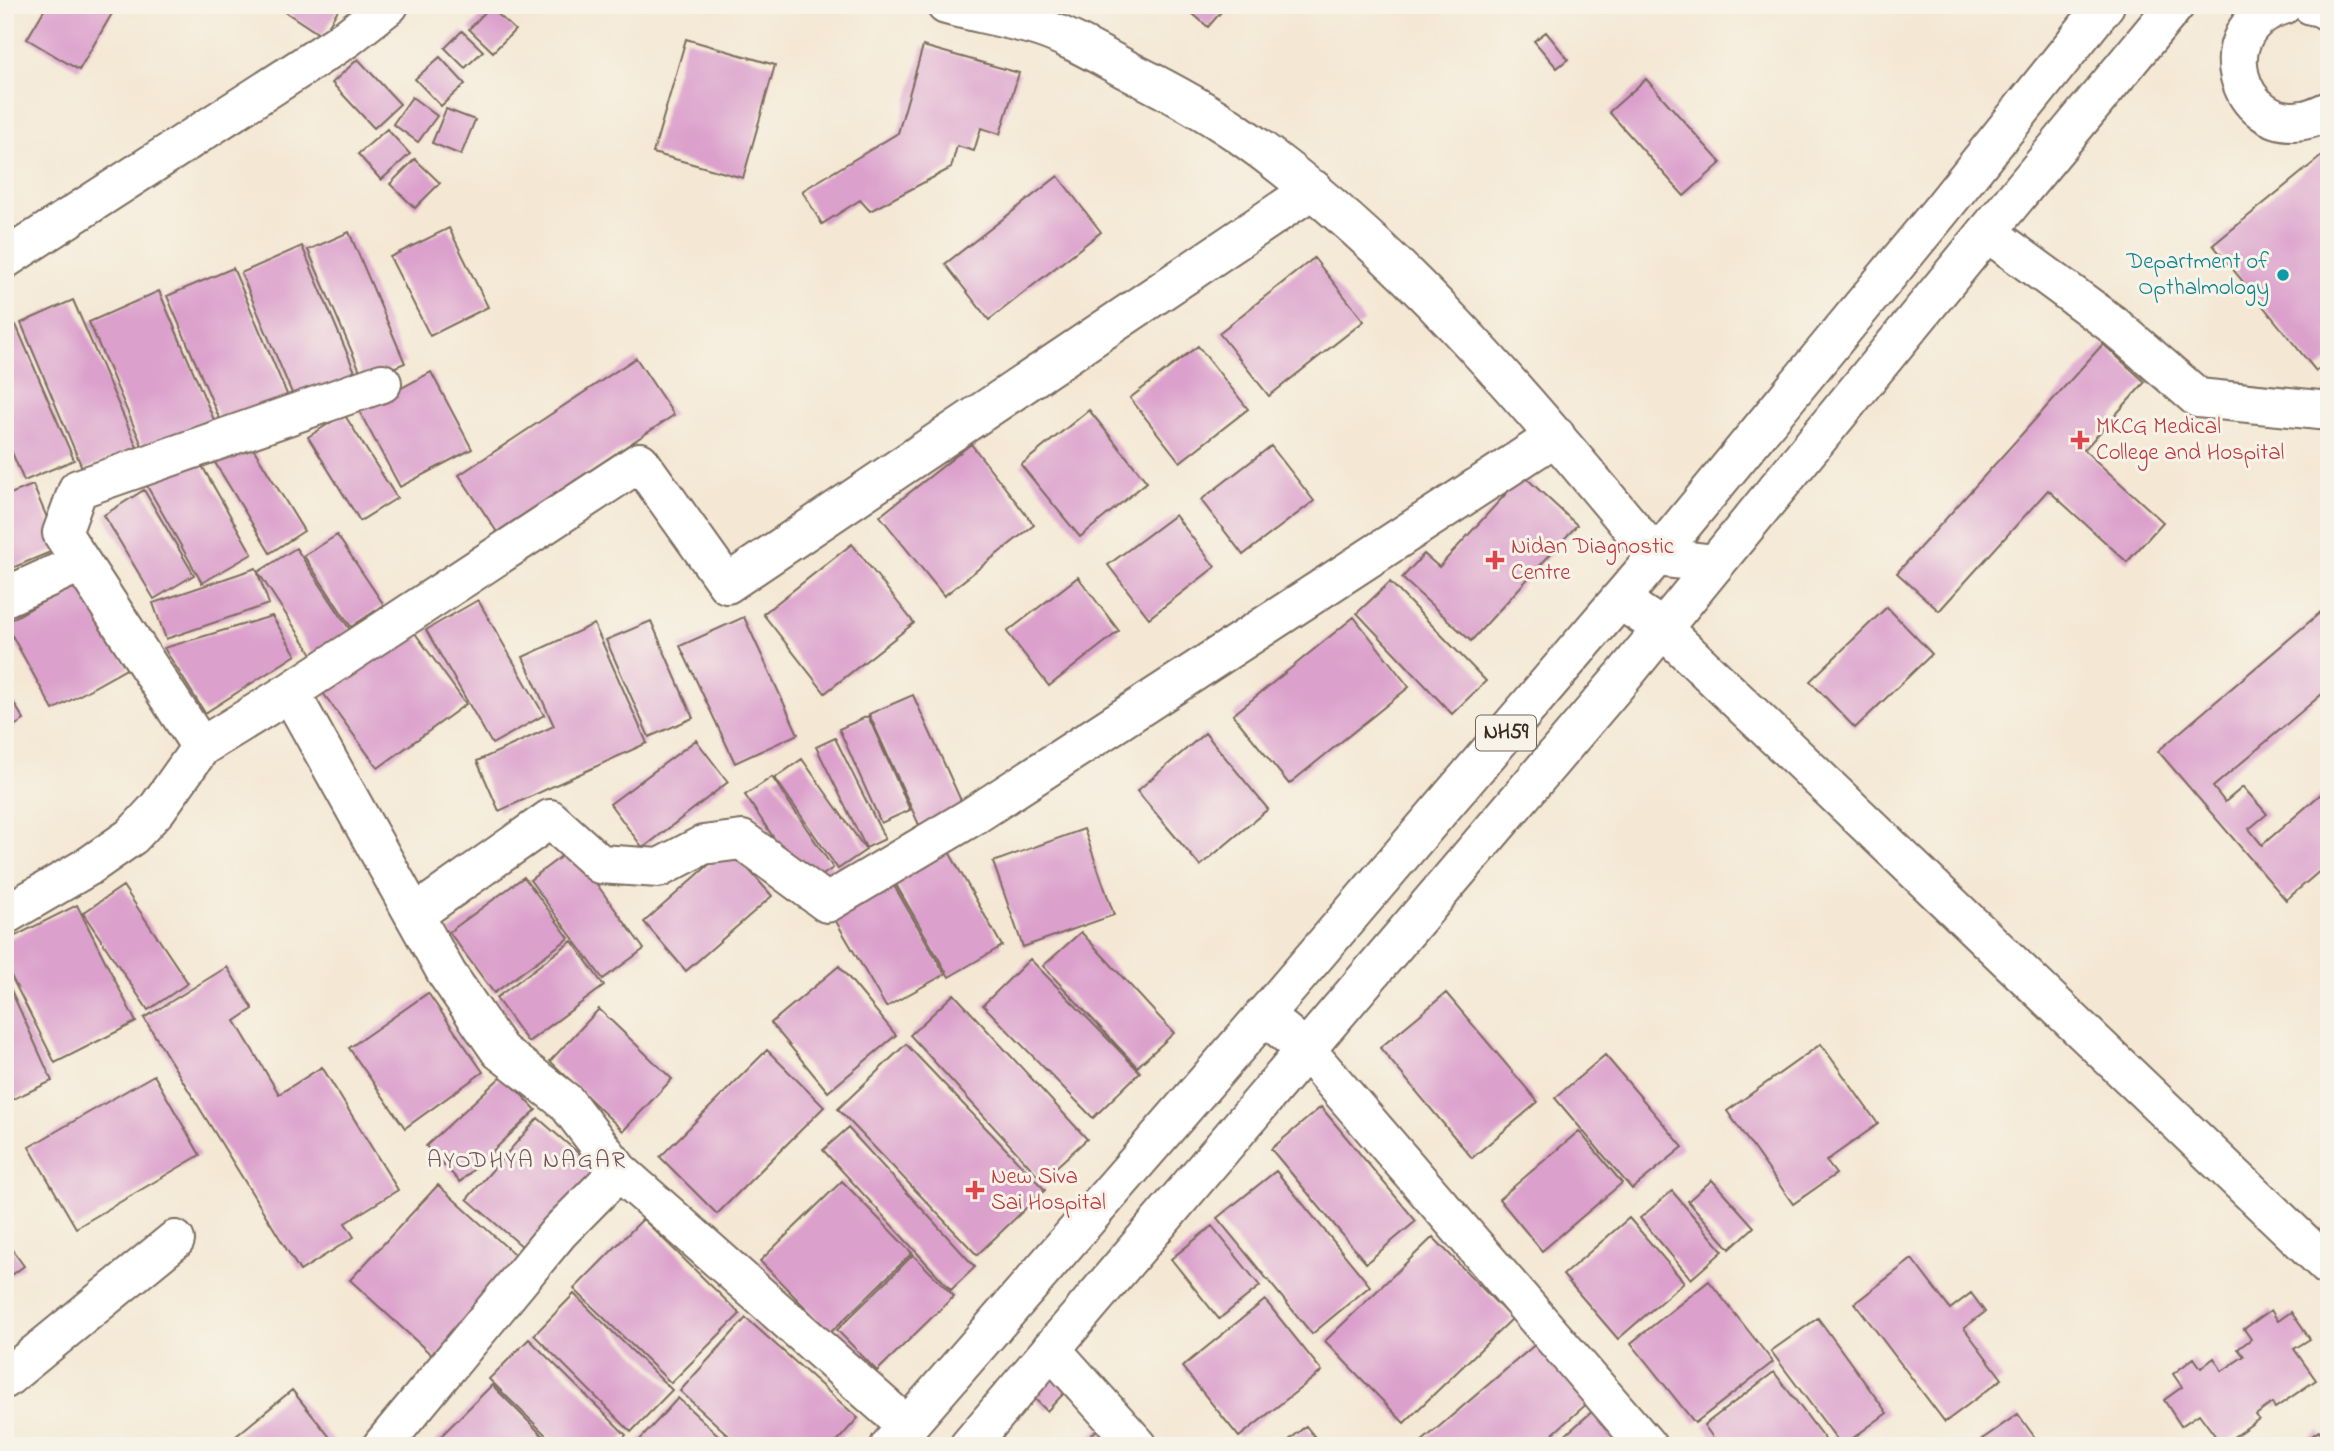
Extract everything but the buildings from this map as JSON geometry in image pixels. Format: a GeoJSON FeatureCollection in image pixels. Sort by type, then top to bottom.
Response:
{"type":"FeatureCollection","features":[{"type":"Feature","properties":{"kind":"main road"},"geometry":{"type":"LineString","coordinates":[[5,259],[347,38],[389,5]]}},
{"type":"Feature","properties":{"kind":"main road"},"geometry":{"type":"LineString","coordinates":[[946,5],[1045,16],[1097,54],[1237,132],[1313,189],[1366,235],[1433,301],[1556,436],[1656,557],[1715,564]]}},
{"type":"Feature","properties":{"kind":"main road","name":"NH59"},"geometry":{"type":"LineString","coordinates":[[899,1436],[1620,600],[1942,209],[2105,5]]}},
{"type":"Feature","properties":{"kind":"main road"},"geometry":{"type":"LineString","coordinates":[[969,1446],[1626,673],[2175,5]]}},
{"type":"Feature","properties":{"kind":"main road"},"geometry":{"type":"LineString","coordinates":[[2313,7],[2265,11],[2245,32],[2238,52],[2238,72],[2244,89],[2253,102],[2268,114],[2285,120],[2303,120],[2329,111]]}},
{"type":"Feature","properties":{"kind":"main road"},"geometry":{"type":"LineString","coordinates":[[5,915],[89,866],[132,836],[158,809],[201,747],[640,462],[727,584],[1313,189]]}},
{"type":"Feature","properties":{"kind":"main road"},"geometry":{"type":"LineString","coordinates":[[1987,232],[2112,324],[2198,398],[2329,411]]}},
{"type":"Feature","properties":{"kind":"main road"},"geometry":{"type":"LineString","coordinates":[[201,747],[62,533],[78,489],[382,383]]}},
{"type":"Feature","properties":{"kind":"main road"},"geometry":{"type":"LineString","coordinates":[[414,915],[550,819],[600,864],[659,868],[703,845],[742,840],[827,903],[973,816],[1556,436]]}},
{"type":"Feature","properties":{"kind":"main road"},"geometry":{"type":"LineString","coordinates":[[5,597],[80,563]]}},
{"type":"Feature","properties":{"kind":"main road"},"geometry":{"type":"LineString","coordinates":[[1620,600],[1662,628],[2329,1267]]}},
{"type":"Feature","properties":{"kind":"main road"},"geometry":{"type":"LineString","coordinates":[[289,692],[447,974],[500,1051],[566,1102],[619,1171],[899,1436]]}},
{"type":"Feature","properties":{"kind":"main road"},"geometry":{"type":"LineString","coordinates":[[1264,1015],[1306,1049],[1647,1446]]}},
{"type":"Feature","properties":{"kind":"main road"},"geometry":{"type":"LineString","coordinates":[[382,1446],[559,1232],[619,1171]]}},
{"type":"Feature","properties":{"kind":"main road"},"geometry":{"type":"LineString","coordinates":[[5,1379],[175,1240]]}},
{"type":"Feature","properties":{"kind":"main road"},"geometry":{"type":"LineString","coordinates":[[1051,1349],[1138,1446]]}},
{"type":"Feature","properties":{"kind":"place","name":"Department of Opthalmology"},"geometry":{"type":"Point","coordinates":[2283,275]}},
{"type":"Feature","properties":{"kind":"place","name":"MKCG Medical College and Hospital"},"geometry":{"type":"Point","coordinates":[2080,440]}},
{"type":"Feature","properties":{"kind":"place","name":"Nidan Diagnostic Centre"},"geometry":{"type":"Point","coordinates":[1495,560]}},
{"type":"Feature","properties":{"kind":"place","name":"New Siva Sai Hospital"},"geometry":{"type":"Point","coordinates":[975,1190]}},
{"type":"Feature","properties":{"kind":"district","name":"AYODHYA NAGAR"},"geometry":{"type":"Point","coordinates":[527,1161]}}]}
